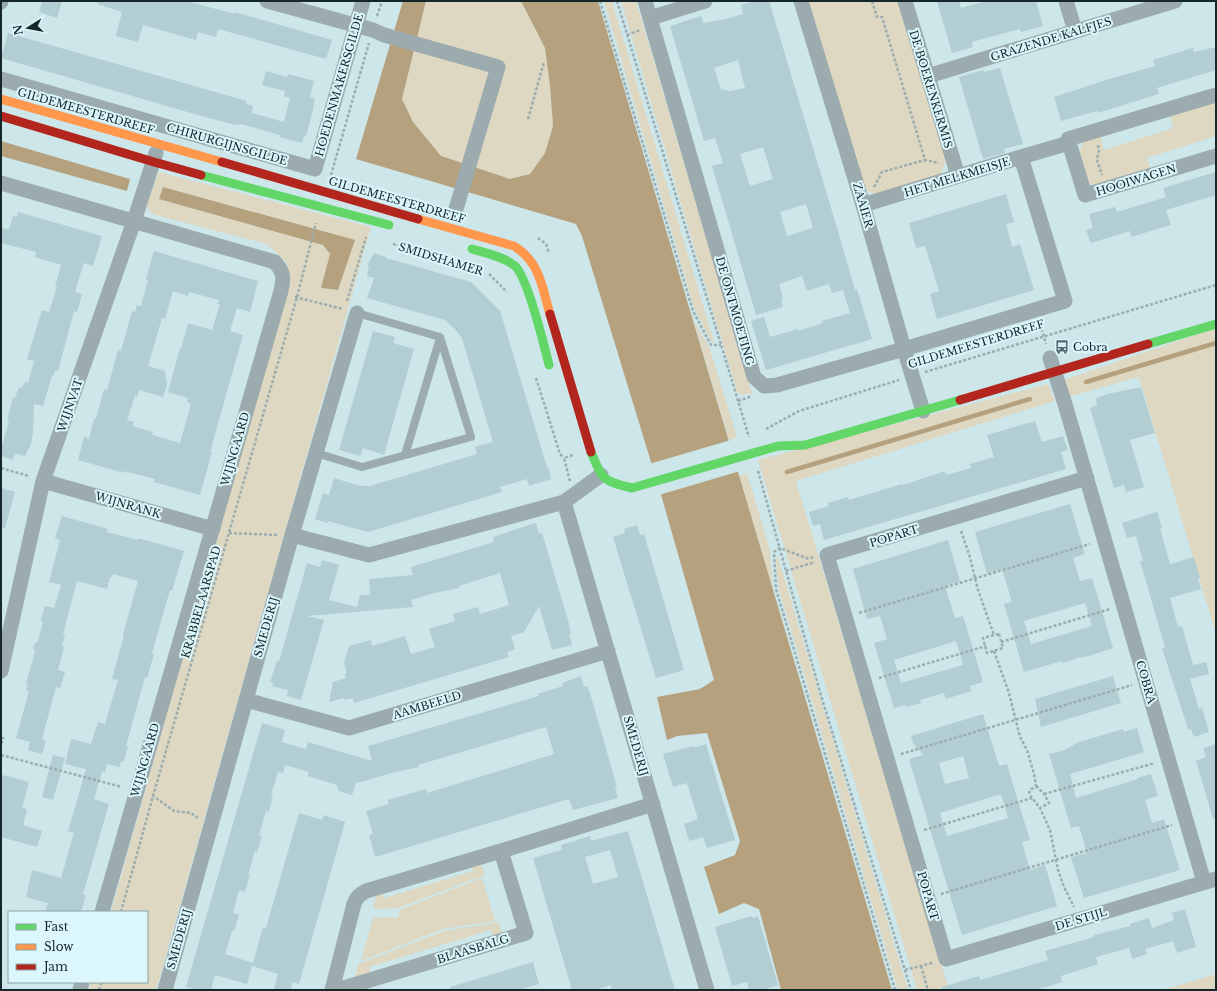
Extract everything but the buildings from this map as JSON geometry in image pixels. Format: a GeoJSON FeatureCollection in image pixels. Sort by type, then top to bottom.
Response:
{"type":"FeatureCollection","features":[{"type":"Feature","properties":{"kind":"street"},"geometry":{"type":"LineString","coordinates":[[267,1],[498,67],[457,204]]}},
{"type":"Feature","properties":{"kind":"street","name":"HOEDENMAKERSGILDE"},"geometry":{"type":"LineString","coordinates":[[315,169],[363,1]]}},
{"type":"Feature","properties":{"kind":"street","name":"DE ONTMOETING"},"geometry":{"type":"LineString","coordinates":[[645,1],[754,377],[764,386],[777,386],[904,350],[1065,301]]}},
{"type":"Feature","properties":{"kind":"street"},"geometry":{"type":"LineString","coordinates":[[650,18],[705,1]]}},
{"type":"Feature","properties":{"kind":"street","name":"ZAAIER"},"geometry":{"type":"LineString","coordinates":[[801,1],[863,205],[920,401]]}},
{"type":"Feature","properties":{"kind":"street","name":"DE BOERENKERMIS"},"geometry":{"type":"LineString","coordinates":[[905,1],[957,171]]}},
{"type":"Feature","properties":{"kind":"street"},"geometry":{"type":"LineString","coordinates":[[1066,1],[1076,31]]}},
{"type":"Feature","properties":{"kind":"street","name":"GRAZENDE KALFJES"},"geometry":{"type":"LineString","coordinates":[[928,76],[1175,1]]}},
{"type":"Feature","properties":{"kind":"street","name":"CHIRURGIJNSGILDE"},"geometry":{"type":"LineString","coordinates":[[1,79],[315,169]]}},
{"type":"Feature","properties":{"kind":"street"},"geometry":{"type":"LineString","coordinates":[[1021,157],[1070,143],[1068,139],[1216,95]]}},
{"type":"Feature","properties":{"kind":"street","name":"GILDEMEESTERDREEF"},"geometry":{"type":"LineString","coordinates":[[1,99],[514,246],[522,251],[531,259],[538,273],[590,450],[593,481]]}},
{"type":"Feature","properties":{"kind":"street"},"geometry":{"type":"LineString","coordinates":[[1,116],[154,162],[395,227]]}},
{"type":"Feature","properties":{"kind":"street","name":"HOOIWAGEN"},"geometry":{"type":"LineString","coordinates":[[1070,143],[1085,195],[1216,156]]}},
{"type":"Feature","properties":{"kind":"street","name":"WIJNVAT"},"geometry":{"type":"LineString","coordinates":[[1,671],[43,481],[159,144]]}},
{"type":"Feature","properties":{"kind":"street","name":"HET MELKMEISJE"},"geometry":{"type":"LineString","coordinates":[[863,205],[957,171],[1021,157],[1065,301]]}},
{"type":"Feature","properties":{"kind":"street","name":"WIJNGAARD"},"geometry":{"type":"LineString","coordinates":[[1,183],[134,220],[275,262],[282,272],[281,292],[102,911]]}},
{"type":"Feature","properties":{"kind":"street"},"geometry":{"type":"LineString","coordinates":[[461,245],[501,258],[516,267],[524,282],[551,372]]}},
{"type":"Feature","properties":{"kind":"street"},"geometry":{"type":"LineString","coordinates":[[351,312],[316,453],[292,535],[369,555],[564,502],[593,481],[635,488]]}},
{"type":"Feature","properties":{"kind":"street"},"geometry":{"type":"LineString","coordinates":[[624,496],[635,488],[742,456],[778,446],[805,445],[920,401],[1051,362],[1216,324]]}},
{"type":"Feature","properties":{"kind":"street","name":"COBRA"},"geometry":{"type":"LineString","coordinates":[[1051,362],[1186,821],[1210,880]]}},
{"type":"Feature","properties":{"kind":"street"},"geometry":{"type":"LineString","coordinates":[[778,446],[794,436]]}},
{"type":"Feature","properties":{"kind":"street","name":"POPART"},"geometry":{"type":"LineString","coordinates":[[946,959],[828,557],[1086,478]]}},
{"type":"Feature","properties":{"kind":"street","name":"WIJNRANK"},"geometry":{"type":"LineString","coordinates":[[43,481],[213,529]]}},
{"type":"Feature","properties":{"kind":"street","name":"SMEDERIJ"},"geometry":{"type":"LineString","coordinates":[[564,502],[708,990]]}},
{"type":"Feature","properties":{"kind":"street","name":"SMEDERIJ"},"geometry":{"type":"LineString","coordinates":[[165,990],[292,535]]}},
{"type":"Feature","properties":{"kind":"street","name":"AAMBEELD"},"geometry":{"type":"LineString","coordinates":[[246,700],[349,728],[608,651]]}},
{"type":"Feature","properties":{"kind":"street"},"geometry":{"type":"LineString","coordinates":[[332,990],[356,898],[366,891],[653,804]]}},
{"type":"Feature","properties":{"kind":"street","name":"BLAASBALG"},"geometry":{"type":"LineString","coordinates":[[338,990],[526,933],[501,851]]}},
{"type":"Feature","properties":{"kind":"street","name":"DE STIJL"},"geometry":{"type":"LineString","coordinates":[[946,959],[1210,880]]}},
{"type":"Feature","properties":{"kind":"lane"},"geometry":{"type":"LineString","coordinates":[[351,312],[440,337]]}},
{"type":"Feature","properties":{"kind":"lane"},"geometry":{"type":"LineString","coordinates":[[316,453],[362,467],[471,437],[440,337]]}},
{"type":"Feature","properties":{"kind":"lane"},"geometry":{"type":"LineString","coordinates":[[405,455],[440,337]]}},
{"type":"Feature","properties":{"kind":"path"},"geometry":{"type":"LineString","coordinates":[[324,191],[331,175],[378,32],[382,1]]}},
{"type":"Feature","properties":{"kind":"path"},"geometry":{"type":"LineString","coordinates":[[600,1],[693,311],[711,345],[721,345],[617,1]]}},
{"type":"Feature","properties":{"kind":"path"},"geometry":{"type":"LineString","coordinates":[[872,1],[877,17],[882,17],[925,160]]}},
{"type":"Feature","properties":{"kind":"path"},"geometry":{"type":"LineString","coordinates":[[528,119],[544,62]]}},
{"type":"Feature","properties":{"kind":"path"},"geometry":{"type":"LineString","coordinates":[[1095,131],[1099,150],[1097,160],[1106,189]]}},
{"type":"Feature","properties":{"kind":"path"},"geometry":{"type":"LineString","coordinates":[[863,205],[882,172],[925,160],[957,171]]}},
{"type":"Feature","properties":{"kind":"path","name":"KRABBELAARSPAD"},"geometry":{"type":"LineString","coordinates":[[121,911],[297,297],[320,207]]}},
{"type":"Feature","properties":{"kind":"path"},"geometry":{"type":"LineString","coordinates":[[297,297],[351,312],[366,236],[373,238]]}},
{"type":"Feature","properties":{"kind":"path","name":"SMIDSHAMER"},"geometry":{"type":"LineString","coordinates":[[388,242],[464,265]]}},
{"type":"Feature","properties":{"kind":"path","name":"SMIDSHAMER"},"geometry":{"type":"LineString","coordinates":[[487,272],[510,295]]}},
{"type":"Feature","properties":{"kind":"path","name":"GILDEMEESTERDREEF"},"geometry":{"type":"LineString","coordinates":[[761,433],[799,411],[1216,284]]}},
{"type":"Feature","properties":{"kind":"path"},"geometry":{"type":"LineString","coordinates":[[534,371],[560,454],[564,458]]}},
{"type":"Feature","properties":{"kind":"path"},"geometry":{"type":"LineString","coordinates":[[750,440],[755,436]]}},
{"type":"Feature","properties":{"kind":"path"},"geometry":{"type":"LineString","coordinates":[[1,468],[43,481]]}},
{"type":"Feature","properties":{"kind":"path"},"geometry":{"type":"LineString","coordinates":[[956,517],[969,554],[978,590],[994,635]]}},
{"type":"Feature","properties":{"kind":"path"},"geometry":{"type":"LineString","coordinates":[[229,533],[292,535]]}},
{"type":"Feature","properties":{"kind":"path"},"geometry":{"type":"LineString","coordinates":[[845,618],[1104,540]]}},
{"type":"Feature","properties":{"kind":"path"},"geometry":{"type":"LineString","coordinates":[[780,548],[809,559],[819,555],[828,557]]}},
{"type":"Feature","properties":{"kind":"path"},"geometry":{"type":"LineString","coordinates":[[780,548],[820,692],[911,990]]}},
{"type":"Feature","properties":{"kind":"path"},"geometry":{"type":"LineString","coordinates":[[780,548],[774,552],[776,589],[895,990]]}},
{"type":"Feature","properties":{"kind":"path"},"geometry":{"type":"LineString","coordinates":[[786,571],[828,557]]}},
{"type":"Feature","properties":{"kind":"path"},"geometry":{"type":"LineString","coordinates":[[1001,642],[1123,605]]}},
{"type":"Feature","properties":{"kind":"path"},"geometry":{"type":"LineString","coordinates":[[999,634],[1003,648],[987,653],[983,638],[994,635],[999,634]]}},
{"type":"Feature","properties":{"kind":"path"},"geometry":{"type":"LineString","coordinates":[[865,682],[986,646]]}},
{"type":"Feature","properties":{"kind":"path"},"geometry":{"type":"LineString","coordinates":[[994,651],[1009,693],[1020,737],[1027,750],[1036,786],[1044,794],[1049,803],[1040,808]]}},
{"type":"Feature","properties":{"kind":"path"},"geometry":{"type":"LineString","coordinates":[[887,758],[1146,681]]}},
{"type":"Feature","properties":{"kind":"path"},"geometry":{"type":"LineString","coordinates":[[1,738],[3,738],[1,745]]}},
{"type":"Feature","properties":{"kind":"path"},"geometry":{"type":"LineString","coordinates":[[1,755],[136,791]]}},
{"type":"Feature","properties":{"kind":"path"},"geometry":{"type":"LineString","coordinates":[[1044,794],[1168,759]]}},
{"type":"Feature","properties":{"kind":"path"},"geometry":{"type":"LineString","coordinates":[[1036,786],[1030,790],[1029,794],[1040,808],[1050,830],[1058,870],[1079,919]]}},
{"type":"Feature","properties":{"kind":"path"},"geometry":{"type":"LineString","coordinates":[[153,796],[174,811],[191,813],[210,827]]}},
{"type":"Feature","properties":{"kind":"path"},"geometry":{"type":"LineString","coordinates":[[910,834],[1032,798]]}},
{"type":"Feature","properties":{"kind":"path"},"geometry":{"type":"LineString","coordinates":[[929,898],[1186,821]]}},
{"type":"Feature","properties":{"kind":"path"},"geometry":{"type":"LineString","coordinates":[[905,970],[946,959]]}},
{"type":"Feature","properties":{"kind":"path"},"geometry":{"type":"LineString","coordinates":[[921,966],[928,990]]}},
{"type":"Feature","properties":{"kind":"shaded area"},"geometry":{"type":"Polygon","coordinates":[[[403,1],[426,1],[402,99],[413,122],[441,156],[510,179],[530,174],[545,153],[553,126],[545,48],[521,1],[598,1],[892,990],[781,990],[759,909],[744,903],[719,914],[704,867],[735,855],[740,841],[707,733],[677,736],[667,740],[657,697],[700,689],[714,680],[662,498],[582,236],[576,224],[356,159],[403,1]]]}},
{"type":"Feature","properties":{"kind":"shaded area"},"geometry":{"type":"Polygon","coordinates":[[[426,1],[521,1],[545,48],[553,126],[545,153],[530,174],[510,179],[441,156],[413,122],[402,99],[426,1]]]}},
{"type":"Feature","properties":{"kind":"shaded area"},"geometry":{"type":"Polygon","coordinates":[[[604,1],[612,1],[714,342],[712,343],[694,308],[604,1]]]}},
{"type":"Feature","properties":{"kind":"shaded area"},"geometry":{"type":"Polygon","coordinates":[[[621,1],[636,1],[752,393],[742,395],[737,392],[621,1]]]}},
{"type":"Feature","properties":{"kind":"shaded area"},"geometry":{"type":"Polygon","coordinates":[[[808,1],[898,1],[946,159],[941,174],[876,195],[864,189],[808,1]]]}},
{"type":"Feature","properties":{"kind":"shaded area"},"geometry":{"type":"Polygon","coordinates":[[[1216,102],[1216,136],[1147,158],[1151,170],[1099,186],[1088,183],[1079,156],[1083,142],[1101,136],[1104,150],[1173,128],[1170,116],[1216,102]]]}},
{"type":"Feature","properties":{"kind":"shaded area"},"geometry":{"type":"Polygon","coordinates":[[[1,141],[130,179],[127,191],[1,156],[1,141]]]}},
{"type":"Feature","properties":{"kind":"shaded area"},"geometry":{"type":"Polygon","coordinates":[[[159,172],[371,227],[156,990],[88,990],[91,983],[148,983],[148,911],[111,911],[291,280],[286,262],[267,244],[152,214],[146,206],[159,172]],[[163,187],[159,199],[323,245],[330,254],[321,288],[338,290],[355,240],[163,187]]]}},
{"type":"Feature","properties":{"kind":"shaded area"},"geometry":{"type":"Polygon","coordinates":[[[163,187],[355,240],[338,290],[321,288],[330,254],[323,245],[159,199],[163,187]]]}},
{"type":"Feature","properties":{"kind":"shaded area"},"geometry":{"type":"Polygon","coordinates":[[[693,319],[710,349],[737,437],[729,440],[693,319]]]}},
{"type":"Feature","properties":{"kind":"shaded area"},"geometry":{"type":"Polygon","coordinates":[[[1216,328],[1216,634],[1139,377],[1068,397],[1064,380],[1216,328]]]}},
{"type":"Feature","properties":{"kind":"shaded area"},"geometry":{"type":"Polygon","coordinates":[[[1048,384],[1055,401],[796,481],[949,990],[917,990],[758,460],[1048,384]]]}},
{"type":"Feature","properties":{"kind":"shaded area"},"geometry":{"type":"Polygon","coordinates":[[[747,473],[770,550],[773,589],[739,476],[747,473]]]}},
{"type":"Feature","properties":{"kind":"shaded area"},"geometry":{"type":"Polygon","coordinates":[[[778,557],[908,990],[898,990],[896,984],[780,593],[777,578],[776,558],[778,557]]]}},
{"type":"Feature","properties":{"kind":"shaded area"},"geometry":{"type":"Polygon","coordinates":[[[481,863],[485,875],[398,908],[373,909],[377,894],[382,892],[384,898],[473,871],[472,866],[481,863]]]}},
{"type":"Feature","properties":{"kind":"shaded area"},"geometry":{"type":"Polygon","coordinates":[[[482,878],[495,921],[443,929],[361,961],[373,918],[399,917],[399,910],[482,878]]]}},
{"type":"Feature","properties":{"kind":"shaded area"},"geometry":{"type":"Polygon","coordinates":[[[499,922],[502,933],[493,936],[491,930],[369,967],[370,973],[355,976],[358,964],[444,931],[499,922]]]}},
{"type":"Feature","properties":{"kind":"shaded area"},"geometry":{"type":"Polygon","coordinates":[[[1216,974],[1216,990],[1163,990],[1216,974]]]}},
{"type":"Feature","properties":{"kind":"pier"},"geometry":{"type":"Polygon","coordinates":[[[731,440],[740,471],[659,495],[649,464],[731,440]]]}},
{"type":"Feature","properties":{"kind":"waterway"},"geometry":{"type":"LineString","coordinates":[[1086,382],[1216,343]]}},
{"type":"Feature","properties":{"kind":"waterway"},"geometry":{"type":"LineString","coordinates":[[787,472],[1030,399]]}},
{"type":"Feature","properties":{"kind":"traffic: fast"},"geometry":{"type":"LineString","coordinates":[[201,175],[389,225]]}},
{"type":"Feature","properties":{"kind":"traffic: fast"},"geometry":{"type":"LineString","coordinates":[[472,249],[506,260],[515,266],[520,273],[535,312],[549,365]]}},
{"type":"Feature","properties":{"kind":"traffic: fast"},"geometry":{"type":"LineString","coordinates":[[1148,344],[1216,324]]}},
{"type":"Feature","properties":{"kind":"traffic: fast"},"geometry":{"type":"LineString","coordinates":[[591,452],[601,474],[605,478],[609,481],[632,488],[778,446],[805,445],[960,400]]}},
{"type":"Feature","properties":{"kind":"traffic: slow"},"geometry":{"type":"LineString","coordinates":[[1,99],[222,162]]}},
{"type":"Feature","properties":{"kind":"traffic: slow"},"geometry":{"type":"LineString","coordinates":[[418,219],[514,246],[523,252],[535,267],[539,276],[550,314]]}},
{"type":"Feature","properties":{"kind":"traffic: jam"},"geometry":{"type":"LineString","coordinates":[[1,116],[201,175]]}},
{"type":"Feature","properties":{"kind":"traffic: jam"},"geometry":{"type":"LineString","coordinates":[[222,162],[418,219]]}},
{"type":"Feature","properties":{"kind":"traffic: jam"},"geometry":{"type":"LineString","coordinates":[[550,314],[591,452]]}},
{"type":"Feature","properties":{"kind":"traffic: jam"},"geometry":{"type":"LineString","coordinates":[[960,400],[1148,344]]}},
{"type":"Feature","properties":{"kind":"place","name":"Cobra"},"geometry":{"type":"Point","coordinates":[1062,347]}}]}
